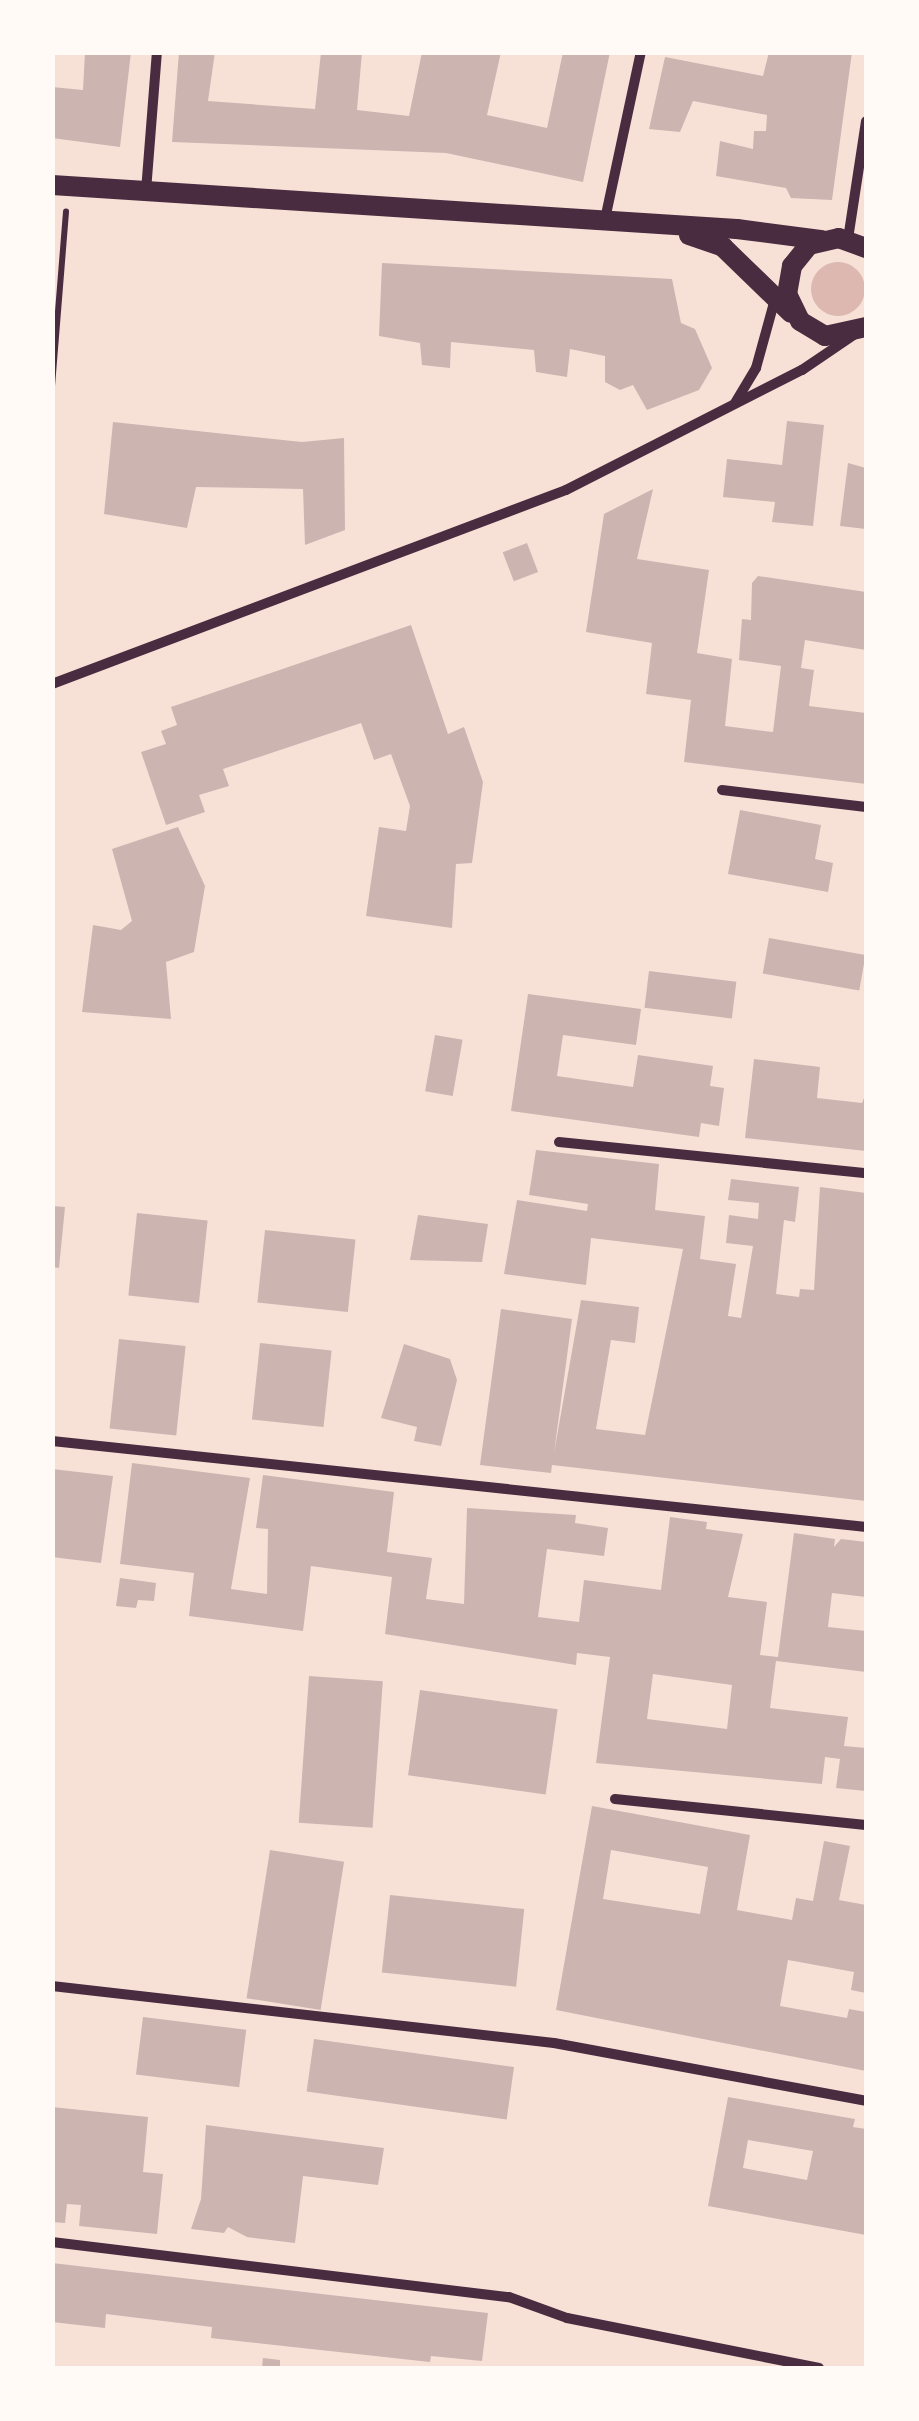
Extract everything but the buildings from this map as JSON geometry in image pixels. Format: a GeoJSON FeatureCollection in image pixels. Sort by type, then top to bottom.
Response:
{"type":"FeatureCollection","features":[{"type":"Feature","properties":{"kind":"main road"},"geometry":{"type":"LineString","coordinates":[[60,186],[663,229],[737,229],[861,245]]}},
{"type":"Feature","properties":{"kind":"main road"},"geometry":{"type":"LineString","coordinates":[[663,229],[723,248],[800,321],[825,336],[861,331]]}},
{"type":"Feature","properties":{"kind":"main road"},"geometry":{"type":"LineString","coordinates":[[800,321],[787,279],[799,255],[822,240]]}},
{"type":"Feature","properties":{"kind":"street"},"geometry":{"type":"LineString","coordinates":[[146,192],[157,52]]}},
{"type":"Feature","properties":{"kind":"street"},"geometry":{"type":"LineString","coordinates":[[604,225],[642,52]]}},
{"type":"Feature","properties":{"kind":"street"},"geometry":{"type":"LineString","coordinates":[[861,245],[866,121]]}},
{"type":"Feature","properties":{"kind":"street"},"geometry":{"type":"LineString","coordinates":[[734,404],[756,368],[776,299],[787,279]]}},
{"type":"Feature","properties":{"kind":"street"},"geometry":{"type":"LineString","coordinates":[[52,684],[566,490],[734,404],[861,331]]}},
{"type":"Feature","properties":{"kind":"street"},"geometry":{"type":"LineString","coordinates":[[722,790],[866,807]]}},
{"type":"Feature","properties":{"kind":"street"},"geometry":{"type":"LineString","coordinates":[[559,1142],[866,1174]]}},
{"type":"Feature","properties":{"kind":"street"},"geometry":{"type":"LineString","coordinates":[[52,1441],[866,1526]]}},
{"type":"Feature","properties":{"kind":"street"},"geometry":{"type":"LineString","coordinates":[[615,1799],[866,1825]]}},
{"type":"Feature","properties":{"kind":"street"},"geometry":{"type":"LineString","coordinates":[[52,1986],[554,2043],[866,2101]]}},
{"type":"Feature","properties":{"kind":"street"},"geometry":{"type":"LineString","coordinates":[[52,2242],[509,2297],[567,2318],[819,2368]]}},
{"type":"Feature","properties":{"kind":"path"},"geometry":{"type":"LineString","coordinates":[[52,386],[60,186]]}},
{"type":"Feature","properties":{"kind":"shaded area"},"geometry":{"type":"Polygon","coordinates":[[[838,262],[857,270],[865,289],[857,308],[838,316],[819,308],[811,289],[819,270],[838,262]]]}}]}
